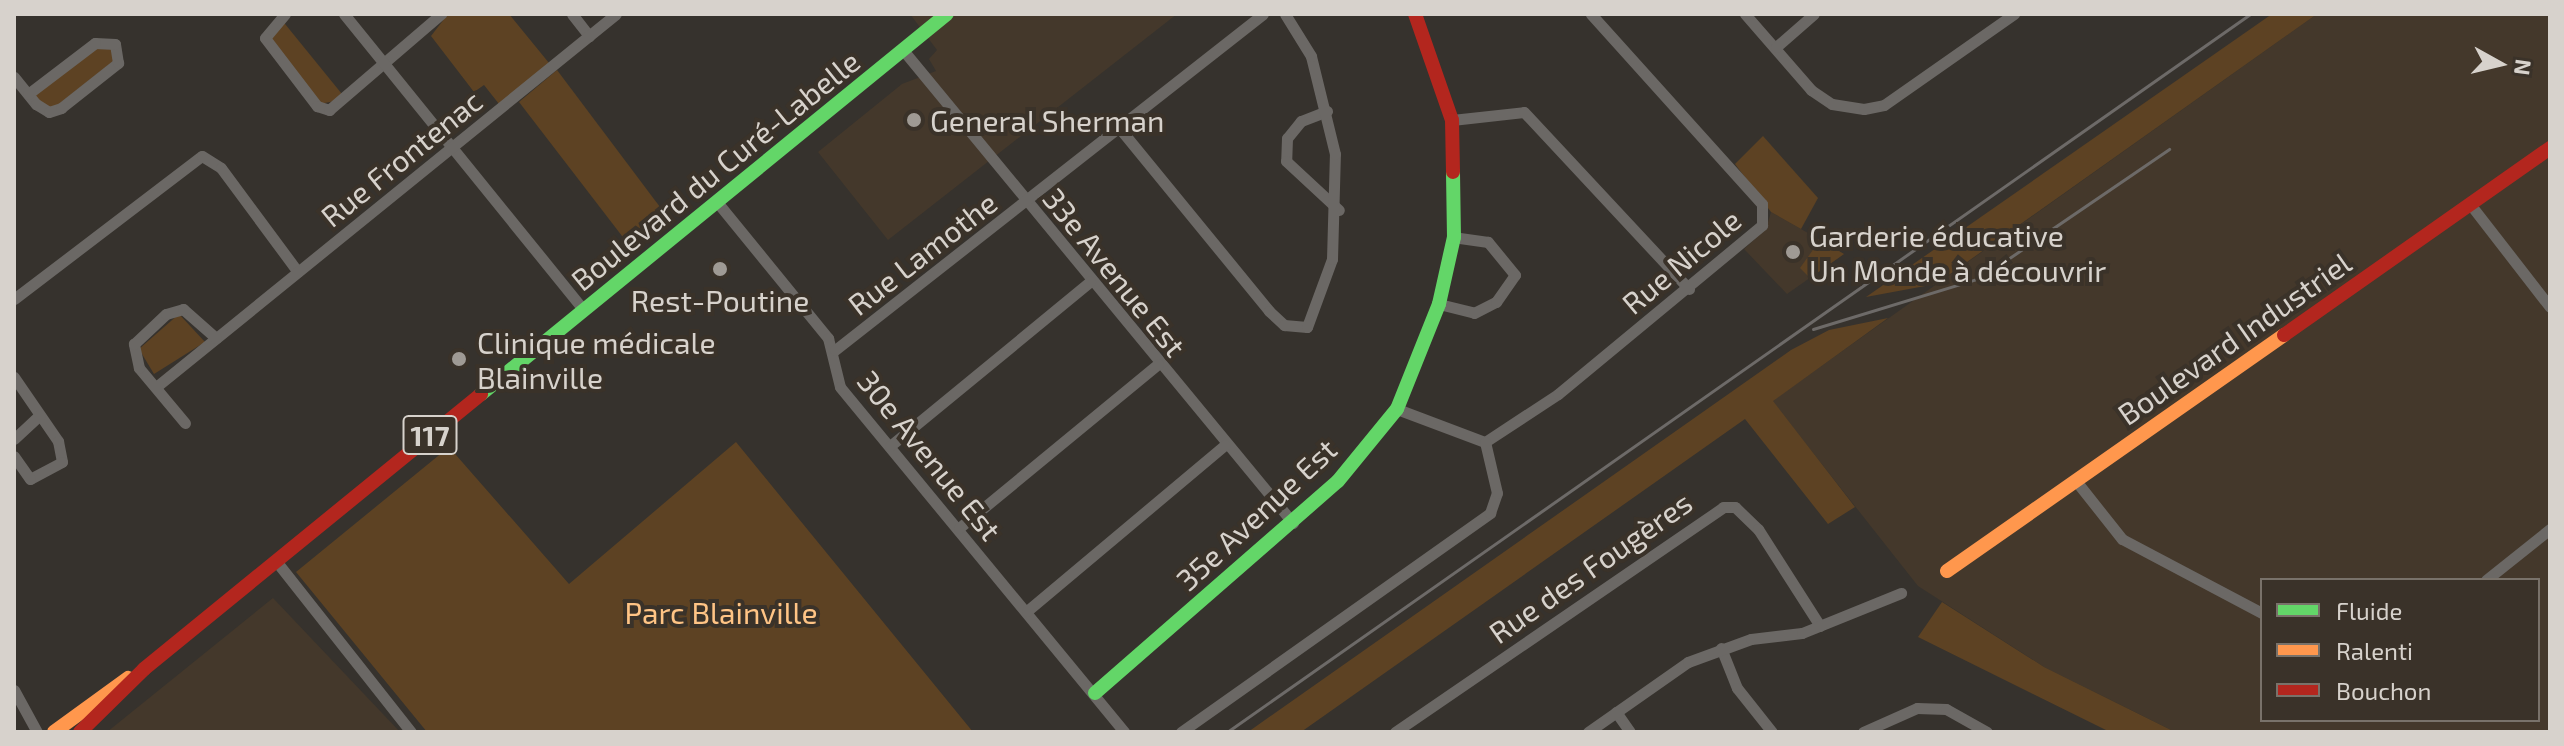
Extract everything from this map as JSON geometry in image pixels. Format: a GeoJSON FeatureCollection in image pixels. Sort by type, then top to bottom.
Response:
{"type":"FeatureCollection","features":[{"type":"Feature","properties":{"kind":"street"},"geometry":{"type":"LineString","coordinates":[[285,14],[265,38],[317,106],[343,104],[441,14]]}},
{"type":"Feature","properties":{"kind":"street"},"geometry":{"type":"LineString","coordinates":[[344,14],[584,310]]}},
{"type":"Feature","properties":{"kind":"street"},"geometry":{"type":"LineString","coordinates":[[572,14],[589,36]]}},
{"type":"Feature","properties":{"kind":"street","name":"Rue Frontenac"},"geometry":{"type":"LineString","coordinates":[[156,387],[616,14]]}},
{"type":"Feature","properties":{"kind":"street","name":"Boulevard du Curé-Labelle"},"geometry":{"type":"LineString","coordinates":[[54,732],[144,669],[947,14]]}},
{"type":"Feature","properties":{"kind":"street","name":"Rue Lamothe"},"geometry":{"type":"LineString","coordinates":[[835,350],[1121,130],[1263,14]]}},
{"type":"Feature","properties":{"kind":"street"},"geometry":{"type":"LineString","coordinates":[[1121,130],[1269,311],[1297,330],[1307,327],[1316,305],[1339,210],[1327,111],[1311,56],[1285,14]]}},
{"type":"Feature","properties":{"kind":"street","name":"35e Avenue Est"},"geometry":{"type":"LineString","coordinates":[[1095,693],[1293,523],[1397,409],[1439,304],[1454,237],[1452,120],[1415,14]]}},
{"type":"Feature","properties":{"kind":"street","name":"Rue Nicole"},"geometry":{"type":"LineString","coordinates":[[1485,442],[1689,289],[1762,225],[1762,204],[1591,14]]}},
{"type":"Feature","properties":{"kind":"street"},"geometry":{"type":"LineString","coordinates":[[1745,14],[1832,104],[1875,108],[2014,14]]}},
{"type":"Feature","properties":{"kind":"street"},"geometry":{"type":"LineString","coordinates":[[1776,47],[1814,14]]}},
{"type":"Feature","properties":{"kind":"street"},"geometry":{"type":"LineString","coordinates":[[14,77],[28,94],[49,112],[61,108],[118,63],[115,44],[95,43],[28,94]]}},
{"type":"Feature","properties":{"kind":"street","name":"33e Avenue Est"},"geometry":{"type":"LineString","coordinates":[[903,50],[1090,282],[1293,523]]}},
{"type":"Feature","properties":{"kind":"street"},"geometry":{"type":"LineString","coordinates":[[1327,111],[1301,121],[1287,138],[1286,161],[1339,210]]}},
{"type":"Feature","properties":{"kind":"street"},"geometry":{"type":"LineString","coordinates":[[1452,120],[1524,112],[1689,289]]}},
{"type":"Feature","properties":{"kind":"street","name":"Boulevard Industriel"},"geometry":{"type":"LineString","coordinates":[[1947,571],[2550,148]]}},
{"type":"Feature","properties":{"kind":"street"},"geometry":{"type":"LineString","coordinates":[[14,299],[202,156],[221,168],[298,272]]}},
{"type":"Feature","properties":{"kind":"street","name":"30e Avenue Est"},"geometry":{"type":"LineString","coordinates":[[717,202],[835,350],[840,387],[1124,732]]}},
{"type":"Feature","properties":{"kind":"street"},"geometry":{"type":"LineString","coordinates":[[2470,204],[2550,307]]}},
{"type":"Feature","properties":{"kind":"street"},"geometry":{"type":"LineString","coordinates":[[1439,304],[1474,313],[1496,302],[1515,275],[1488,242],[1454,237]]}},
{"type":"Feature","properties":{"kind":"street"},"geometry":{"type":"LineString","coordinates":[[890,446],[1090,282]]}},
{"type":"Feature","properties":{"kind":"street"},"geometry":{"type":"LineString","coordinates":[[185,423],[139,368],[134,344],[166,314],[183,309],[216,338]]}},
{"type":"Feature","properties":{"kind":"street"},"geometry":{"type":"LineString","coordinates":[[959,528],[1158,364]]}},
{"type":"Feature","properties":{"kind":"street"},"geometry":{"type":"LineString","coordinates":[[14,377],[40,415],[62,462],[30,479],[14,456]]}},
{"type":"Feature","properties":{"kind":"street"},"geometry":{"type":"LineString","coordinates":[[1181,732],[1490,513],[1497,493],[1485,442],[1397,409]]}},
{"type":"Feature","properties":{"kind":"street"},"geometry":{"type":"LineString","coordinates":[[14,439],[40,415]]}},
{"type":"Feature","properties":{"kind":"street"},"geometry":{"type":"LineString","coordinates":[[1027,611],[1225,445]]}},
{"type":"Feature","properties":{"kind":"street"},"geometry":{"type":"LineString","coordinates":[[2076,481],[2122,539],[2260,612]]}},
{"type":"Feature","properties":{"kind":"street","name":"Rue des Fougères"},"geometry":{"type":"LineString","coordinates":[[1395,732],[1723,507],[1735,507],[1758,529],[1820,626]]}},
{"type":"Feature","properties":{"kind":"street"},"geometry":{"type":"LineString","coordinates":[[2489,578],[2550,529]]}},
{"type":"Feature","properties":{"kind":"street"},"geometry":{"type":"LineString","coordinates":[[276,561],[411,732]]}},
{"type":"Feature","properties":{"kind":"street"},"geometry":{"type":"LineString","coordinates":[[1588,732],[1721,648],[1820,626],[1901,593]]}},
{"type":"Feature","properties":{"kind":"street"},"geometry":{"type":"LineString","coordinates":[[1721,648],[1737,688],[1772,732]]}},
{"type":"Feature","properties":{"kind":"street","name":"Boulevard du Curé-Labelle"},"geometry":{"type":"LineString","coordinates":[[80,732],[144,669]]}},
{"type":"Feature","properties":{"kind":"street"},"geometry":{"type":"LineString","coordinates":[[14,690],[37,732]]}},
{"type":"Feature","properties":{"kind":"street"},"geometry":{"type":"LineString","coordinates":[[1863,732],[1917,708],[1946,709],[1987,732]]}},
{"type":"Feature","properties":{"kind":"street"},"geometry":{"type":"LineString","coordinates":[[1616,712],[1630,732]]}},
{"type":"Feature","properties":{"kind":"shaded area"},"geometry":{"type":"Polygon","coordinates":[[[910,14],[1177,14],[888,240],[818,152],[902,84],[936,71],[929,59],[937,50],[910,14]]]}},
{"type":"Feature","properties":{"kind":"shaded area"},"geometry":{"type":"Polygon","coordinates":[[[2317,14],[2550,14],[2550,732],[2175,732],[2044,667],[1918,586],[1772,401],[2317,14]]]}},
{"type":"Feature","properties":{"kind":"shaded area","name":"Garderie éducative Un Monde à découvrir"},"geometry":{"type":"Polygon","coordinates":[[[1771,212],[1844,254],[1787,294],[1744,249],[1766,229],[1771,212]]]}},
{"type":"Feature","properties":{"kind":"shaded area"},"geometry":{"type":"Polygon","coordinates":[[[273,598],[400,732],[107,732],[273,598]]]}},
{"type":"Feature","properties":{"kind":"green space"},"geometry":{"type":"Polygon","coordinates":[[[448,14],[509,14],[549,63],[499,104],[484,85],[474,92],[431,36],[448,14]]]}},
{"type":"Feature","properties":{"kind":"green space"},"geometry":{"type":"Polygon","coordinates":[[[2272,14],[2317,14],[1936,284],[1866,297],[2272,14]]]}},
{"type":"Feature","properties":{"kind":"green space"},"geometry":{"type":"Polygon","coordinates":[[[281,19],[346,99],[319,104],[267,37],[281,19]]]}},
{"type":"Feature","properties":{"kind":"green space"},"geometry":{"type":"Polygon","coordinates":[[[108,40],[120,56],[49,112],[28,94],[108,40]]]}},
{"type":"Feature","properties":{"kind":"green space"},"geometry":{"type":"Polygon","coordinates":[[[557,70],[669,219],[632,249],[519,102],[557,70]]]}},
{"type":"Feature","properties":{"kind":"green space"},"geometry":{"type":"Polygon","coordinates":[[[1763,136],[1818,198],[1801,229],[1771,212],[1735,164],[1763,136]]]}},
{"type":"Feature","properties":{"kind":"green space"},"geometry":{"type":"Polygon","coordinates":[[[1820,240],[1844,254],[1810,278],[1800,268],[1820,240]]]}},
{"type":"Feature","properties":{"kind":"green space"},"geometry":{"type":"Polygon","coordinates":[[[179,314],[205,342],[154,374],[139,349],[179,314]]]}},
{"type":"Feature","properties":{"kind":"green space"},"geometry":{"type":"Polygon","coordinates":[[[1888,318],[1773,401],[1855,507],[1828,524],[1745,419],[1301,732],[1248,732],[1791,350],[1829,330],[1888,318]]]}},
{"type":"Feature","properties":{"kind":"green space","name":"Parc Blainville"},"geometry":{"type":"Polygon","coordinates":[[[736,442],[973,732],[427,732],[296,572],[449,447],[569,584],[736,442]]]}},
{"type":"Feature","properties":{"kind":"green space"},"geometry":{"type":"Polygon","coordinates":[[[1942,602],[2044,667],[2175,732],[2110,732],[1918,637],[1942,602]]]}},
{"type":"Feature","properties":{"kind":"railway"},"geometry":{"type":"LineString","coordinates":[[1227,732],[2250,14]]}},
{"type":"Feature","properties":{"kind":"railway"},"geometry":{"type":"LineString","coordinates":[[1813,329],[1980,278],[2169,149]]}},
{"type":"Feature","properties":{"kind":"traffic: fast"},"geometry":{"type":"LineString","coordinates":[[481,394],[947,14]]}},
{"type":"Feature","properties":{"kind":"traffic: fast"},"geometry":{"type":"LineString","coordinates":[[1095,693],[1338,481],[1397,409],[1439,304],[1454,237],[1453,172]]}},
{"type":"Feature","properties":{"kind":"traffic: slow"},"geometry":{"type":"LineString","coordinates":[[1947,571],[2284,335]]}},
{"type":"Feature","properties":{"kind":"traffic: slow"},"geometry":{"type":"LineString","coordinates":[[54,732],[128,678]]}},
{"type":"Feature","properties":{"kind":"traffic: jam"},"geometry":{"type":"LineString","coordinates":[[1415,14],[1452,120],[1453,172]]}},
{"type":"Feature","properties":{"kind":"traffic: jam"},"geometry":{"type":"LineString","coordinates":[[2284,335],[2550,148]]}},
{"type":"Feature","properties":{"kind":"traffic: jam"},"geometry":{"type":"LineString","coordinates":[[80,732],[144,669],[481,394]]}},
{"type":"Feature","properties":{"kind":"place","name":"General Sherman"},"geometry":{"type":"Point","coordinates":[914,120]}},
{"type":"Feature","properties":{"kind":"place","name":"Garderie éducative Un Monde à découvrir"},"geometry":{"type":"Point","coordinates":[1793,252]}},
{"type":"Feature","properties":{"kind":"place","name":"Rest-Poutine"},"geometry":{"type":"Point","coordinates":[720,269]}},
{"type":"Feature","properties":{"kind":"place","name":"Clinique médicale Blainville"},"geometry":{"type":"Point","coordinates":[459,359]}}]}
